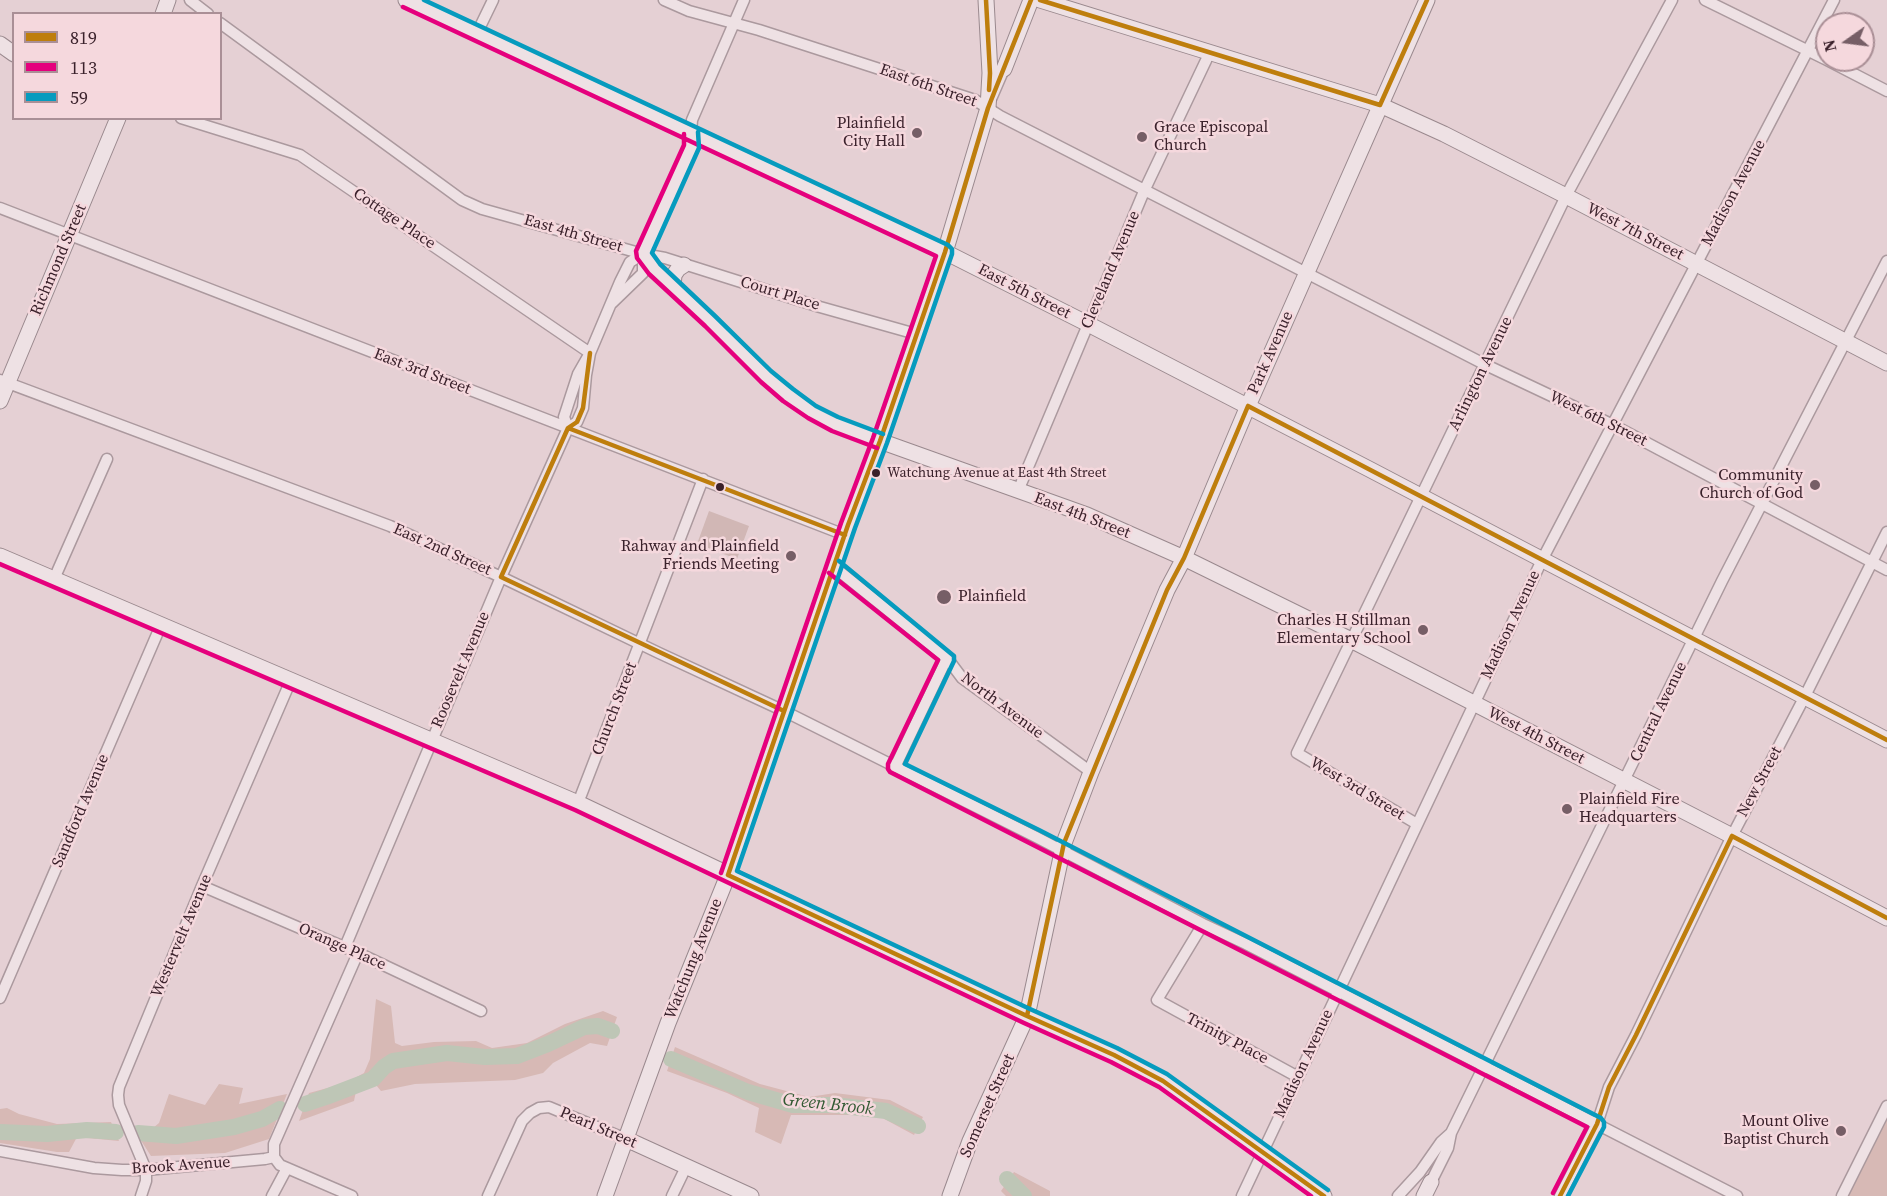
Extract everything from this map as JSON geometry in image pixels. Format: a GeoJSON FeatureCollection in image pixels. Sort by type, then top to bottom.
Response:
{"type":"FeatureCollection","features":[{"type":"Feature","properties":{"kind":"main road","name":"East 5th Street"},"geometry":{"type":"LineString","coordinates":[[406,0],[945,252],[1248,406],[1887,740]]}},
{"type":"Feature","properties":{"kind":"main road","name":"Watchung Avenue"},"geometry":{"type":"LineString","coordinates":[[605,1196],[666,1028],[728,875],[945,252],[988,108],[990,73],[986,0]]}},
{"type":"Feature","properties":{"kind":"main road"},"geometry":{"type":"LineString","coordinates":[[1004,69],[1031,0]]}},
{"type":"Feature","properties":{"kind":"main road","name":"West 7th Street"},"geometry":{"type":"LineString","coordinates":[[1040,0],[1380,105],[1444,134],[1566,196],[1887,363]]}},
{"type":"Feature","properties":{"kind":"main road","name":"Park Avenue"},"geometry":{"type":"LineString","coordinates":[[1028,1016],[1062,850],[1091,772],[1167,590],[1184,558],[1248,406],[1427,0]]}},
{"type":"Feature","properties":{"kind":"main road","name":"Richmond Street"},"geometry":{"type":"LineString","coordinates":[[0,401],[4,382],[70,234],[113,121]]}},
{"type":"Feature","properties":{"kind":"main road","name":"Roosevelt Avenue"},"geometry":{"type":"LineString","coordinates":[[643,254],[692,146],[691,133]]}},
{"type":"Feature","properties":{"kind":"main road","name":"East 4th Street"},"geometry":{"type":"LineString","coordinates":[[643,254],[654,269],[766,377],[820,416],[880,441],[1087,515],[1184,558]]}},
{"type":"Feature","properties":{"kind":"main road"},"geometry":{"type":"LineString","coordinates":[[673,287],[674,275],[684,265]]}},
{"type":"Feature","properties":{"kind":"main road"},"geometry":{"type":"LineString","coordinates":[[0,556],[578,803],[1114,1055],[1163,1081],[1324,1196]]}},
{"type":"Feature","properties":{"kind":"main road","name":"West 4th Street"},"geometry":{"type":"LineString","coordinates":[[1184,558],[1351,640],[1887,918]]}},
{"type":"Feature","properties":{"kind":"main road","name":"Somerset Street"},"geometry":{"type":"LineString","coordinates":[[950,1196],[970,1141],[1028,1016]]}},
{"type":"Feature","properties":{"kind":"main road","name":"Pearl Street"},"geometry":{"type":"LineString","coordinates":[[626,1139],[752,1196]]}},
{"type":"Feature","properties":{"kind":"street"},"geometry":{"type":"LineString","coordinates":[[190,0],[205,12]]}},
{"type":"Feature","properties":{"kind":"street"},"geometry":{"type":"LineString","coordinates":[[477,33],[493,0]]}},
{"type":"Feature","properties":{"kind":"street","name":"East 6th Street"},"geometry":{"type":"LineString","coordinates":[[664,0],[688,11],[734,22],[975,100],[1307,273]]}},
{"type":"Feature","properties":{"kind":"street","name":"Roosevelt Avenue"},"geometry":{"type":"LineString","coordinates":[[691,133],[692,120],[744,0]]}},
{"type":"Feature","properties":{"kind":"street","name":"Arlington Avenue"},"geometry":{"type":"LineString","coordinates":[[1298,753],[1566,196],[1672,0]]}},
{"type":"Feature","properties":{"kind":"street"},"geometry":{"type":"LineString","coordinates":[[1705,0],[1815,54]]}},
{"type":"Feature","properties":{"kind":"street","name":"Madison Avenue"},"geometry":{"type":"LineString","coordinates":[[1242,1196],[1542,560],[1834,0]]}},
{"type":"Feature","properties":{"kind":"street","name":"East 4th Street"},"geometry":{"type":"LineString","coordinates":[[222,24],[462,200],[482,209],[643,254]]}},
{"type":"Feature","properties":{"kind":"street","name":"Cleveland Avenue"},"geometry":{"type":"LineString","coordinates":[[1018,491],[1145,189],[1210,52]]}},
{"type":"Feature","properties":{"kind":"street"},"geometry":{"type":"LineString","coordinates":[[988,108],[1004,69]]}},
{"type":"Feature","properties":{"kind":"street"},"geometry":{"type":"LineString","coordinates":[[1850,72],[1887,91]]}},
{"type":"Feature","properties":{"kind":"street","name":"Cottage Place"},"geometry":{"type":"LineString","coordinates":[[187,120],[300,155],[591,353]]}},
{"type":"Feature","properties":{"kind":"street","name":"East 3rd Street"},"geometry":{"type":"LineString","coordinates":[[0,208],[845,535]]}},
{"type":"Feature","properties":{"kind":"street","name":"Roosevelt Avenue"},"geometry":{"type":"LineString","coordinates":[[345,946],[430,740],[501,577],[568,428],[577,422],[583,408],[591,353],[610,305],[630,262],[643,254]]}},
{"type":"Feature","properties":{"kind":"street","name":"Roosevelt Avenue"},"geometry":{"type":"LineString","coordinates":[[610,305],[643,273],[643,254]]}},
{"type":"Feature","properties":{"kind":"street","name":"Court Place"},"geometry":{"type":"LineString","coordinates":[[643,254],[665,258],[916,334]]}},
{"type":"Feature","properties":{"kind":"street","name":"Central Avenue"},"geometry":{"type":"LineString","coordinates":[[1418,1196],[1428,1189],[1448,1148],[1451,1133],[1722,581],[1887,261]]}},
{"type":"Feature","properties":{"kind":"street","name":"West 6th Street"},"geometry":{"type":"LineString","coordinates":[[1307,273],[1486,365],[1612,425],[1887,570]]}},
{"type":"Feature","properties":{"kind":"street","name":"East 2nd Street"},"geometry":{"type":"LineString","coordinates":[[4,382],[390,526],[501,577],[784,711],[1062,850],[1737,1196]]}},
{"type":"Feature","properties":{"kind":"street"},"geometry":{"type":"LineString","coordinates":[[54,579],[107,459]]}},
{"type":"Feature","properties":{"kind":"street","name":"Church Street"},"geometry":{"type":"LineString","coordinates":[[578,803],[703,479]]}},
{"type":"Feature","properties":{"kind":"street","name":"New Street"},"geometry":{"type":"LineString","coordinates":[[1560,1196],[1597,1124],[1609,1087],[1732,836],[1887,532]]}},
{"type":"Feature","properties":{"kind":"street","name":"North Avenue"},"geometry":{"type":"LineString","coordinates":[[834,567],[947,658],[962,678],[1091,772]]}},
{"type":"Feature","properties":{"kind":"street","name":"Sandford Avenue"},"geometry":{"type":"LineString","coordinates":[[0,998],[161,625]]}},
{"type":"Feature","properties":{"kind":"street"},"geometry":{"type":"LineString","coordinates":[[895,767],[947,658]]}},
{"type":"Feature","properties":{"kind":"street","name":"Westervelt Avenue"},"geometry":{"type":"LineString","coordinates":[[146,1170],[119,1105],[119,1087],[291,680]]}},
{"type":"Feature","properties":{"kind":"street","name":"West 3rd Street"},"geometry":{"type":"LineString","coordinates":[[1298,753],[1417,824]]}},
{"type":"Feature","properties":{"kind":"street","name":"Orange Place"},"geometry":{"type":"LineString","coordinates":[[202,886],[345,946],[480,1011]]}},
{"type":"Feature","properties":{"kind":"street","name":"Trinity Place"},"geometry":{"type":"LineString","coordinates":[[1203,924],[1157,1000],[1298,1077]]}},
{"type":"Feature","properties":{"kind":"street"},"geometry":{"type":"LineString","coordinates":[[352,1196],[280,1165],[274,1157],[274,1144],[358,952]]}},
{"type":"Feature","properties":{"kind":"street"},"geometry":{"type":"LineString","coordinates":[[1842,1196],[1887,1106]]}},
{"type":"Feature","properties":{"kind":"street","name":"Pearl Street"},"geometry":{"type":"LineString","coordinates":[[488,1196],[522,1121],[539,1108],[549,1107],[626,1139]]}},
{"type":"Feature","properties":{"kind":"street","name":"Central Avenue"},"geometry":{"type":"LineString","coordinates":[[1398,1196],[1420,1172],[1441,1142],[1451,1133]]}},
{"type":"Feature","properties":{"kind":"street","name":"Brook Avenue"},"geometry":{"type":"LineString","coordinates":[[0,1151],[94,1168],[146,1170],[274,1157]]}},
{"type":"Feature","properties":{"kind":"street"},"geometry":{"type":"LineString","coordinates":[[672,1196],[686,1167]]}},
{"type":"Feature","properties":{"kind":"street"},"geometry":{"type":"LineString","coordinates":[[273,1196],[287,1168]]}},
{"type":"Feature","properties":{"kind":"street"},"geometry":{"type":"LineString","coordinates":[[141,1196],[146,1181],[146,1170]]}},
{"type":"Feature","properties":{"kind":"shaded area"},"geometry":{"type":"Polygon","coordinates":[[[709,511],[749,526],[737,559],[697,544],[709,511]]]}},
{"type":"Feature","properties":{"kind":"shaded area"},"geometry":{"type":"Polygon","coordinates":[[[376,999],[391,1006],[395,1043],[402,1046],[434,1042],[476,1041],[492,1048],[527,1043],[565,1024],[603,1011],[617,1017],[607,1046],[590,1043],[553,1063],[543,1073],[515,1080],[415,1084],[381,1091],[376,1085],[356,1091],[354,1101],[299,1121],[309,1093],[346,1083],[364,1073],[370,1059],[376,999]]]}},
{"type":"Feature","properties":{"kind":"shaded area"},"geometry":{"type":"Polygon","coordinates":[[[675,1047],[760,1084],[809,1097],[835,1093],[890,1100],[923,1117],[914,1135],[877,1115],[791,1115],[781,1144],[755,1132],[759,1108],[727,1093],[667,1071],[675,1047]]]}},
{"type":"Feature","properties":{"kind":"shaded area"},"geometry":{"type":"Polygon","coordinates":[[[219,1084],[243,1088],[239,1104],[287,1094],[269,1139],[225,1153],[151,1156],[140,1139],[159,1123],[169,1094],[205,1105],[219,1084]]]}},
{"type":"Feature","properties":{"kind":"shaded area"},"geometry":{"type":"Polygon","coordinates":[[[7,1108],[19,1114],[57,1124],[111,1122],[119,1141],[77,1137],[69,1152],[0,1143],[0,1109],[7,1108]]]}},
{"type":"Feature","properties":{"kind":"shaded area"},"geometry":{"type":"Polygon","coordinates":[[[1887,1112],[1887,1196],[1844,1196],[1887,1112]]]}},
{"type":"Feature","properties":{"kind":"shaded area"},"geometry":{"type":"Polygon","coordinates":[[[1014,1172],[1050,1191],[1050,1196],[1006,1196],[1001,1191],[1014,1172]]]}},
{"type":"Feature","properties":{"kind":"waterway","name":"Green Brook"},"geometry":{"type":"LineString","coordinates":[[305,1104],[373,1079],[393,1061],[447,1053],[485,1057],[517,1056],[584,1027],[598,1026],[612,1031]]}},
{"type":"Feature","properties":{"kind":"waterway","name":"Green Brook"},"geometry":{"type":"LineString","coordinates":[[671,1059],[748,1092],[793,1105],[834,1105],[886,1111],[918,1126]]}},
{"type":"Feature","properties":{"kind":"waterway","name":"Green Brook"},"geometry":{"type":"LineString","coordinates":[[138,1133],[176,1136],[234,1127],[262,1119],[280,1109]]}},
{"type":"Feature","properties":{"kind":"waterway","name":"Green Brook"},"geometry":{"type":"LineString","coordinates":[[0,1132],[47,1134],[87,1130],[116,1132]]}},
{"type":"Feature","properties":{"kind":"waterway","name":"Green Brook"},"geometry":{"type":"LineString","coordinates":[[1007,1179],[1024,1196]]}},
{"type":"Feature","properties":{"kind":"transit line","name":"59"},"geometry":{"type":"LineString","coordinates":[[424,0],[948,245],[952,249],[887,443],[855,528],[737,871],[1117,1048],[1167,1074],[1328,1190]]}},
{"type":"Feature","properties":{"kind":"transit line","name":"819"},"geometry":{"type":"LineString","coordinates":[[986,0],[989,90]]}},
{"type":"Feature","properties":{"kind":"transit line","name":"819"},"geometry":{"type":"LineString","coordinates":[[728,875],[848,525],[880,441],[945,252],[988,108],[1031,0]]}},
{"type":"Feature","properties":{"kind":"transit line","name":"819"},"geometry":{"type":"LineString","coordinates":[[1040,0],[1380,105]]}},
{"type":"Feature","properties":{"kind":"transit line","name":"819"},"geometry":{"type":"LineString","coordinates":[[1380,105],[1427,0]]}},
{"type":"Feature","properties":{"kind":"transit line","name":"113"},"geometry":{"type":"LineString","coordinates":[[403,7],[936,256],[841,523],[721,873]]}},
{"type":"Feature","properties":{"kind":"transit line","name":"59"},"geometry":{"type":"LineString","coordinates":[[698,132],[699,148],[652,253],[660,264],[771,371],[793,389],[816,406],[883,434]]}},
{"type":"Feature","properties":{"kind":"transit line","name":"113"},"geometry":{"type":"LineString","coordinates":[[684,134],[684,145],[636,251],[637,258],[649,274],[783,401],[832,431],[877,448]]}},
{"type":"Feature","properties":{"kind":"transit line","name":"819"},"geometry":{"type":"LineString","coordinates":[[590,353],[583,408],[577,422],[568,428],[501,577],[784,711]]}},
{"type":"Feature","properties":{"kind":"transit line","name":"819"},"geometry":{"type":"LineString","coordinates":[[1248,406],[1887,740]]}},
{"type":"Feature","properties":{"kind":"transit line","name":"819"},"geometry":{"type":"LineString","coordinates":[[1027,1016],[1064,843],[1167,590],[1184,558],[1248,406]]}},
{"type":"Feature","properties":{"kind":"transit line","name":"819"},"geometry":{"type":"LineString","coordinates":[[568,428],[845,535]]}},
{"type":"Feature","properties":{"kind":"transit line","name":"59"},"geometry":{"type":"LineString","coordinates":[[839,561],[954,656],[954,661],[905,764],[1039,830],[1601,1118],[1604,1127],[1568,1196]]}},
{"type":"Feature","properties":{"kind":"transit line","name":"113"},"geometry":{"type":"LineString","coordinates":[[0,564],[575,810],[1111,1062],[1159,1087],[1311,1196]]}},
{"type":"Feature","properties":{"kind":"transit line","name":"113"},"geometry":{"type":"LineString","coordinates":[[829,573],[938,660],[888,764],[890,772],[1587,1127],[1553,1193]]}},
{"type":"Feature","properties":{"kind":"transit line","name":"819"},"geometry":{"type":"LineString","coordinates":[[1732,836],[1887,918]]}},
{"type":"Feature","properties":{"kind":"transit line","name":"819"},"geometry":{"type":"LineString","coordinates":[[1560,1196],[1597,1124],[1609,1087],[1732,836]]}},
{"type":"Feature","properties":{"kind":"transit line","name":"819"},"geometry":{"type":"LineString","coordinates":[[728,875],[1114,1055],[1163,1081],[1324,1196]]}},
{"type":"Feature","properties":{"kind":"place","name":"Plainfield City Hall"},"geometry":{"type":"Point","coordinates":[917,133]}},
{"type":"Feature","properties":{"kind":"place","name":"Grace Episcopal Church"},"geometry":{"type":"Point","coordinates":[1142,137]}},
{"type":"Feature","properties":{"kind":"place","name":"Watchung Avenue at East 4th Street"},"geometry":{"type":"Point","coordinates":[876,473]}},
{"type":"Feature","properties":{"kind":"place","name":"Community Church of God"},"geometry":{"type":"Point","coordinates":[1815,485]}},
{"type":"Feature","properties":{"kind":"place","name":"Rahway and Plainfield Friends Meeting"},"geometry":{"type":"Point","coordinates":[791,556]}},
{"type":"Feature","properties":{"kind":"place","name":"Plainfield"},"geometry":{"type":"Point","coordinates":[944,597]}},
{"type":"Feature","properties":{"kind":"place","name":"Charles H Stillman Elementary School"},"geometry":{"type":"Point","coordinates":[1423,630]}},
{"type":"Feature","properties":{"kind":"place","name":"Plainfield Fire Headquarters"},"geometry":{"type":"Point","coordinates":[1567,809]}},
{"type":"Feature","properties":{"kind":"place","name":"Mount Olive Baptist Church"},"geometry":{"type":"Point","coordinates":[1841,1131]}}]}
